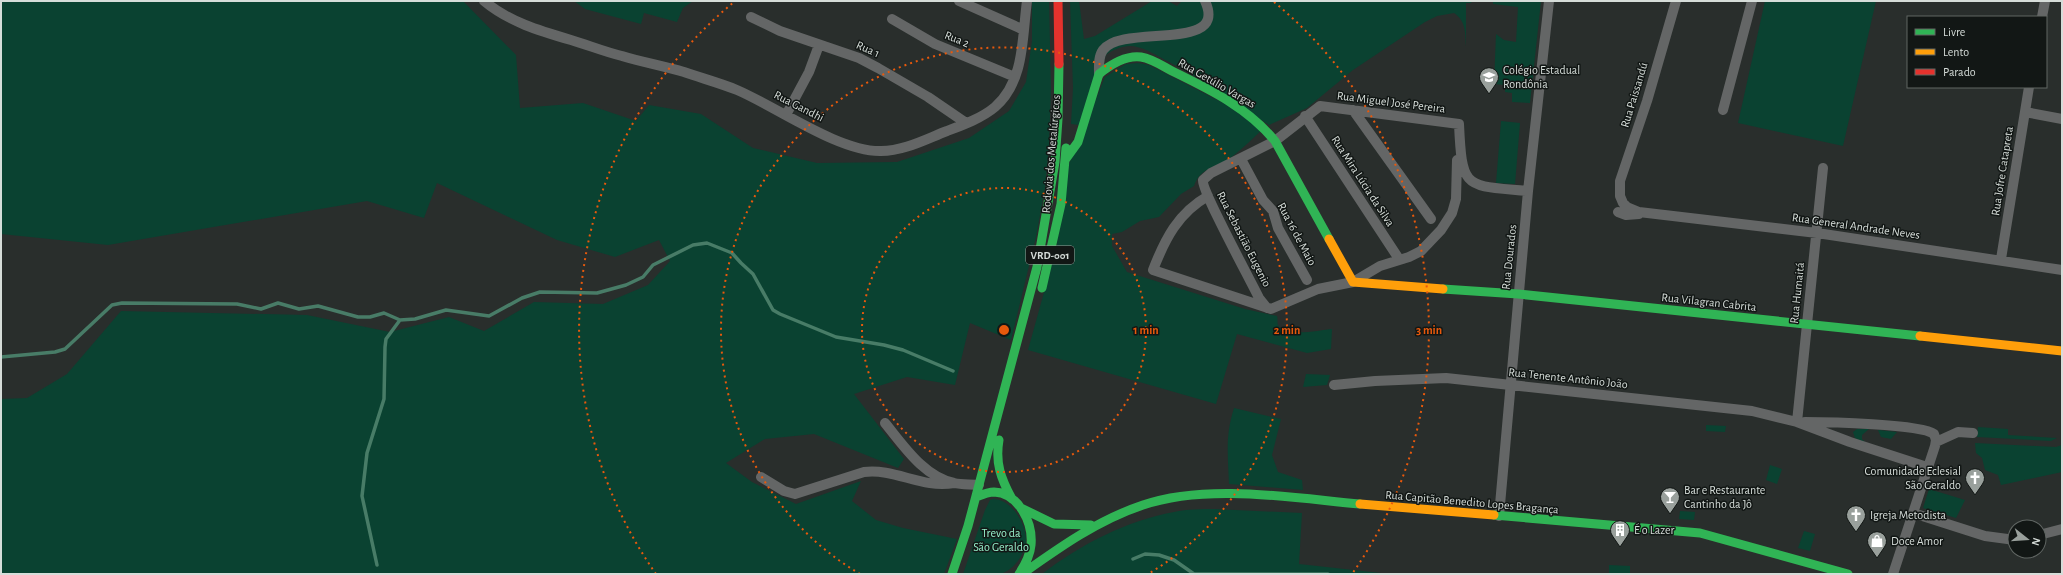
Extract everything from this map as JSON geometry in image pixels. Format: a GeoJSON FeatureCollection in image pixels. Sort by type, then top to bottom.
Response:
{"type":"FeatureCollection","features":[{"type":"Feature","properties":{"kind":"main road","name":"Rodovia dos Metalúrgicos"},"geometry":{"type":"LineString","coordinates":[[952,574],[976,497],[1031,289],[1045,229],[1054,172],[1059,110],[1058,1]]}},
{"type":"Feature","properties":{"kind":"main road"},"geometry":{"type":"LineString","coordinates":[[1068,24],[1068,75]]}},
{"type":"Feature","properties":{"kind":"main road","name":"Rua Getúlio Vargas"},"geometry":{"type":"LineString","coordinates":[[1099,74],[1111,65],[1124,59],[1140,57],[1148,59],[1248,113],[1265,128],[1275,141],[1353,282]]}},
{"type":"Feature","properties":{"kind":"main road"},"geometry":{"type":"LineString","coordinates":[[1065,160],[1078,142],[1099,74]]}},
{"type":"Feature","properties":{"kind":"main road","name":"Rodovia dos Metalúrgicos"},"geometry":{"type":"LineString","coordinates":[[1012,499],[997,470],[997,449],[1056,233],[1063,184],[1067,137]]}},
{"type":"Feature","properties":{"kind":"main road","name":"Rua Vilagran Cabrita"},"geometry":{"type":"LineString","coordinates":[[1353,282],[1518,294],[2062,351]]}},
{"type":"Feature","properties":{"kind":"main road","name":"VRD-001"},"geometry":{"type":"LineString","coordinates":[[976,497],[992,492],[1006,495],[1012,499]]}},
{"type":"Feature","properties":{"kind":"main road","name":"Rua Capitão Benedito Lopes Bragança"},"geometry":{"type":"LineString","coordinates":[[1021,574],[1094,524],[1142,504],[1183,496],[1213,494],[1270,496],[1700,533],[1848,574]]}},
{"type":"Feature","properties":{"kind":"main road","name":"Rua Capitão Benedito Lopes Bragança"},"geometry":{"type":"LineString","coordinates":[[1012,499],[1020,508],[1031,531],[1032,539],[1029,555],[1021,574]]}},
{"type":"Feature","properties":{"kind":"main road","name":"Rua Capitão Benedito Lopes Bragança"},"geometry":{"type":"LineString","coordinates":[[1020,508],[1039,519],[1055,525],[1094,524]]}},
{"type":"Feature","properties":{"kind":"street","name":"Rua Gandhi"},"geometry":{"type":"LineString","coordinates":[[484,1],[500,13],[521,24],[621,56],[682,72],[737,90],[843,142],[868,150],[880,151],[897,150],[966,123],[995,107],[1007,92],[1015,77],[1022,50],[1027,1]]}},
{"type":"Feature","properties":{"kind":"street"},"geometry":{"type":"LineString","coordinates":[[959,1],[1024,30]]}},
{"type":"Feature","properties":{"kind":"street"},"geometry":{"type":"LineString","coordinates":[[1099,74],[1100,55],[1114,42],[1135,37],[1190,33],[1202,29],[1208,19],[1205,1]]}},
{"type":"Feature","properties":{"kind":"street","name":"Rua Dourados"},"geometry":{"type":"LineString","coordinates":[[1499,516],[1528,191],[1549,1]]}},
{"type":"Feature","properties":{"kind":"street","name":"Rua Paissandú"},"geometry":{"type":"LineString","coordinates":[[1620,196],[1620,181],[1647,101],[1676,1]]}},
{"type":"Feature","properties":{"kind":"street"},"geometry":{"type":"LineString","coordinates":[[1723,110],[1752,1]]}},
{"type":"Feature","properties":{"kind":"street"},"geometry":{"type":"LineString","coordinates":[[2042,16],[2045,1]]}},
{"type":"Feature","properties":{"kind":"street","name":"Rua 1"},"geometry":{"type":"LineString","coordinates":[[751,17],[780,31],[859,58],[928,97],[966,123]]}},
{"type":"Feature","properties":{"kind":"street","name":"Rua 2"},"geometry":{"type":"LineString","coordinates":[[892,19],[935,44],[1015,77]]}},
{"type":"Feature","properties":{"kind":"street"},"geometry":{"type":"LineString","coordinates":[[786,115],[809,72],[819,45]]}},
{"type":"Feature","properties":{"kind":"street","name":"Rua Jofre Catapreta"},"geometry":{"type":"LineString","coordinates":[[2001,259],[2029,88]]}},
{"type":"Feature","properties":{"kind":"street","name":"Rua Miguel José Pereira"},"geometry":{"type":"LineString","coordinates":[[1305,116],[1320,106],[1459,124],[1460,142]]}},
{"type":"Feature","properties":{"kind":"street"},"geometry":{"type":"LineString","coordinates":[[1353,110],[1431,219]]}},
{"type":"Feature","properties":{"kind":"street"},"geometry":{"type":"LineString","coordinates":[[2025,112],[2062,118]]}},
{"type":"Feature","properties":{"kind":"street"},"geometry":{"type":"LineString","coordinates":[[1241,159],[1275,141],[1305,116]]}},
{"type":"Feature","properties":{"kind":"street","name":"Rua Mira Lúcia da Silva"},"geometry":{"type":"LineString","coordinates":[[1305,116],[1399,259]]}},
{"type":"Feature","properties":{"kind":"street"},"geometry":{"type":"LineString","coordinates":[[1208,196],[1194,204],[1177,221],[1169,233],[1152,270],[1268,308],[1279,307],[1318,289],[1353,282],[1372,270],[1399,259],[1409,257],[1421,251],[1448,221],[1454,207],[1458,165],[1454,144],[1460,142],[1462,164],[1470,181],[1481,186],[1528,191]]}},
{"type":"Feature","properties":{"kind":"street","name":"Rua Sebastião Eugenio"},"geometry":{"type":"LineString","coordinates":[[1241,159],[1211,173],[1203,180],[1203,185],[1259,298],[1268,308]]}},
{"type":"Feature","properties":{"kind":"street","name":"Rua 16 de Maio"},"geometry":{"type":"LineString","coordinates":[[1241,159],[1263,200],[1273,211],[1278,228],[1307,280]]}},
{"type":"Feature","properties":{"kind":"street","name":"Rua Humaitá"},"geometry":{"type":"LineString","coordinates":[[1797,422],[1823,168]]}},
{"type":"Feature","properties":{"kind":"street","name":"Rua General Andrade Neves"},"geometry":{"type":"LineString","coordinates":[[1620,196],[1627,207],[1647,213],[1817,233],[2001,259],[2062,270]]}},
{"type":"Feature","properties":{"kind":"street","name":"Rua General Andrade Neves"},"geometry":{"type":"LineString","coordinates":[[1618,212],[1626,215],[1647,213]]}},
{"type":"Feature","properties":{"kind":"street","name":"Rua Tenente Antônio João"},"geometry":{"type":"LineString","coordinates":[[1334,385],[1375,381],[1446,378],[1738,409],[1797,422],[1850,442],[1927,467]]}},
{"type":"Feature","properties":{"kind":"street","name":"Rua Tenente Antônio João"},"geometry":{"type":"LineString","coordinates":[[1797,422],[1855,423],[1925,430],[1935,438]]}},
{"type":"Feature","properties":{"kind":"street"},"geometry":{"type":"LineString","coordinates":[[885,423],[918,463],[954,483]]}},
{"type":"Feature","properties":{"kind":"street"},"geometry":{"type":"LineString","coordinates":[[1850,442],[1847,434],[1855,423]]}},
{"type":"Feature","properties":{"kind":"street"},"geometry":{"type":"LineString","coordinates":[[1893,574],[1935,438],[1958,432],[1973,433]]}},
{"type":"Feature","properties":{"kind":"street"},"geometry":{"type":"LineString","coordinates":[[761,477],[784,491],[796,494],[864,472],[874,471],[924,484],[943,485],[954,483],[979,485]]}},
{"type":"Feature","properties":{"kind":"street"},"geometry":{"type":"LineString","coordinates":[[1913,513],[1985,536],[2007,539]]}},
{"type":"Feature","properties":{"kind":"street"},"geometry":{"type":"LineString","coordinates":[[2047,533],[2062,529]]}},
{"type":"Feature","properties":{"kind":"green space"},"geometry":{"type":"Polygon","coordinates":[[[1,1],[463,1],[516,55],[520,108],[583,103],[636,121],[649,105],[701,114],[753,148],[817,163],[897,162],[969,138],[1009,111],[1026,82],[1032,41],[1032,1],[1049,1],[1051,88],[1049,146],[1045,188],[1036,237],[1011,340],[970,323],[955,385],[907,377],[854,394],[904,459],[898,468],[814,434],[765,439],[726,463],[752,482],[796,504],[861,481],[852,501],[876,520],[903,528],[957,539],[944,574],[1,574],[1,399],[27,398],[67,374],[121,311],[307,315],[390,332],[449,317],[484,331],[534,302],[603,304],[648,285],[670,261],[659,240],[615,257],[557,240],[437,183],[424,218],[367,201],[108,245],[1,234],[1,1]]]}},
{"type":"Feature","properties":{"kind":"green space"},"geometry":{"type":"Polygon","coordinates":[[[574,1],[693,1],[683,8],[677,22],[644,13],[641,24],[585,9],[574,1]]]}},
{"type":"Feature","properties":{"kind":"green space"},"geometry":{"type":"Polygon","coordinates":[[[1070,1],[1079,1],[1084,39],[1095,36],[1152,1],[1168,1],[1177,6],[1182,1],[1472,1],[1471,3],[1466,3],[1466,46],[1463,23],[1458,16],[1454,13],[1437,16],[1425,22],[1353,70],[1307,108],[1269,125],[1205,83],[1151,52],[1133,46],[1121,48],[1106,55],[1079,125],[1071,124],[1073,88],[1070,1]]]}},
{"type":"Feature","properties":{"kind":"green space"},"geometry":{"type":"Polygon","coordinates":[[[1493,1],[1541,1],[1530,103],[1512,102],[1512,93],[1505,92],[1505,85],[1494,84],[1496,34],[1504,40],[1516,42],[1518,7],[1493,4],[1493,1]]]}},
{"type":"Feature","properties":{"kind":"green space"},"geometry":{"type":"Polygon","coordinates":[[[1765,1],[1876,1],[1843,146],[1738,123],[1765,1]]]}},
{"type":"Feature","properties":{"kind":"green space"},"geometry":{"type":"Polygon","coordinates":[[[1138,63],[1149,65],[1237,110],[1263,129],[1228,160],[1205,171],[1194,186],[1181,194],[1159,217],[1140,221],[1122,232],[1112,234],[1112,246],[1127,272],[1245,309],[1277,316],[1278,325],[1282,329],[1288,331],[1303,332],[1332,329],[1331,349],[1307,353],[1237,334],[1216,404],[1028,350],[1056,249],[1069,164],[1105,77],[1126,64],[1138,63]]]}},
{"type":"Feature","properties":{"kind":"green space"},"geometry":{"type":"Polygon","coordinates":[[[1501,121],[1520,123],[1515,184],[1496,183],[1501,121]]]}},
{"type":"Feature","properties":{"kind":"green space"},"geometry":{"type":"Polygon","coordinates":[[[1306,374],[1330,375],[1327,385],[1303,387],[1306,374]]]}},
{"type":"Feature","properties":{"kind":"green space"},"geometry":{"type":"Polygon","coordinates":[[[1234,408],[1281,419],[1272,455],[1278,472],[1302,480],[1303,490],[1229,484],[1228,437],[1234,408]]]}},
{"type":"Feature","properties":{"kind":"green space"},"geometry":{"type":"Polygon","coordinates":[[[1706,425],[1726,426],[1725,432],[1706,431],[1706,425]]]}},
{"type":"Feature","properties":{"kind":"green space"},"geometry":{"type":"Polygon","coordinates":[[[1978,427],[2008,429],[2008,435],[2057,438],[2051,441],[1977,437],[1978,427]]]}},
{"type":"Feature","properties":{"kind":"green space"},"geometry":{"type":"Polygon","coordinates":[[[1857,429],[1869,429],[1862,435],[1862,439],[1866,443],[1855,438],[1853,432],[1857,429]]]}},
{"type":"Feature","properties":{"kind":"green space"},"geometry":{"type":"Polygon","coordinates":[[[1878,430],[1897,432],[1891,439],[1881,437],[1878,430]]]}},
{"type":"Feature","properties":{"kind":"green space"},"geometry":{"type":"Polygon","coordinates":[[[1975,443],[2056,447],[2062,445],[2062,472],[2001,485],[1998,475],[1985,470],[1982,458],[1976,453],[1975,443]]]}},
{"type":"Feature","properties":{"kind":"green space"},"geometry":{"type":"Polygon","coordinates":[[[1770,465],[1782,469],[1777,484],[1766,480],[1770,465]]]}},
{"type":"Feature","properties":{"kind":"green space"},"geometry":{"type":"Polygon","coordinates":[[[1929,489],[1965,500],[1956,518],[1923,508],[1929,489]]]}},
{"type":"Feature","properties":{"kind":"green space","name":"Trevo da São Geraldo"},"geometry":{"type":"Polygon","coordinates":[[[993,499],[1006,503],[1016,512],[1025,532],[1025,548],[1016,564],[1003,573],[963,574],[985,510],[990,500],[993,499]]]}},
{"type":"Feature","properties":{"kind":"green space"},"geometry":{"type":"Polygon","coordinates":[[[1214,509],[1302,513],[1299,564],[1390,574],[1042,574],[1072,553],[1088,544],[1105,535],[1139,521],[1174,512],[1214,509]]]}},
{"type":"Feature","properties":{"kind":"green space"},"geometry":{"type":"Polygon","coordinates":[[[1680,511],[1695,512],[1694,520],[1679,519],[1680,511]]]}},
{"type":"Feature","properties":{"kind":"green space"},"geometry":{"type":"Polygon","coordinates":[[[1804,531],[1815,534],[1810,551],[1798,548],[1804,531]]]}},
{"type":"Feature","properties":{"kind":"green space"},"geometry":{"type":"Polygon","coordinates":[[[1609,565],[1630,566],[1630,574],[1609,574],[1609,565]]]}},
{"type":"Feature","properties":{"kind":"waterway"},"geometry":{"type":"LineString","coordinates":[[1,357],[55,352],[65,349],[112,305],[122,303],[237,304],[261,309],[278,303],[299,309],[318,306],[358,317],[370,317],[384,313],[400,320],[415,319],[446,310],[489,316],[522,298],[540,292],[597,293],[626,285],[643,277],[653,265],[693,245],[707,243],[732,253],[753,274],[773,310],[780,314],[836,337],[884,345],[903,350],[953,371]]}},
{"type":"Feature","properties":{"kind":"waterway"},"geometry":{"type":"LineString","coordinates":[[377,565],[362,496],[367,453],[384,399],[386,339],[400,320]]}},
{"type":"Feature","properties":{"kind":"waterway"},"geometry":{"type":"LineString","coordinates":[[1133,559],[1145,554],[1159,555],[1174,560],[1194,574],[1328,574]]}},
{"type":"Feature","properties":{"kind":"traffic: fast"},"geometry":{"type":"LineString","coordinates":[[1065,160],[1078,142],[1099,74],[1108,67],[1124,59],[1135,57],[1145,58],[1154,61],[1215,93],[1241,109],[1264,129],[1275,141],[1329,239]]}},
{"type":"Feature","properties":{"kind":"traffic: fast"},"geometry":{"type":"LineString","coordinates":[[952,574],[968,526],[1037,267],[1055,162],[1058,119],[1059,64]]}},
{"type":"Feature","properties":{"kind":"traffic: fast"},"geometry":{"type":"LineString","coordinates":[[1042,288],[1061,204],[1066,148]]}},
{"type":"Feature","properties":{"kind":"traffic: fast"},"geometry":{"type":"LineString","coordinates":[[1443,289],[1518,294],[1920,336]]}},
{"type":"Feature","properties":{"kind":"traffic: fast"},"geometry":{"type":"LineString","coordinates":[[999,440],[998,464],[1002,478],[1012,499]]}},
{"type":"Feature","properties":{"kind":"traffic: fast"},"geometry":{"type":"LineString","coordinates":[[976,497],[992,492],[1003,494],[1017,503],[1023,511],[1030,528],[1031,545],[1030,553],[1019,574]]}},
{"type":"Feature","properties":{"kind":"traffic: fast"},"geometry":{"type":"LineString","coordinates":[[1022,574],[1065,544],[1110,518],[1143,505],[1168,498],[1222,493],[1279,496],[1360,504]]}},
{"type":"Feature","properties":{"kind":"traffic: fast"},"geometry":{"type":"LineString","coordinates":[[1021,508],[1054,524],[1091,525]]}},
{"type":"Feature","properties":{"kind":"traffic: fast"},"geometry":{"type":"LineString","coordinates":[[1494,515],[1700,533],[1848,574]]}},
{"type":"Feature","properties":{"kind":"traffic: slow"},"geometry":{"type":"LineString","coordinates":[[1329,239],[1353,282],[1443,289]]}},
{"type":"Feature","properties":{"kind":"traffic: slow"},"geometry":{"type":"LineString","coordinates":[[1920,336],[2062,351]]}},
{"type":"Feature","properties":{"kind":"traffic: slow"},"geometry":{"type":"LineString","coordinates":[[1360,504],[1494,515]]}},
{"type":"Feature","properties":{"kind":"traffic: jam"},"geometry":{"type":"LineString","coordinates":[[1058,1],[1059,64]]}},
{"type":"Feature","properties":{"kind":"place","name":"Colégio Estadual Rondônia"},"geometry":{"type":"Point","coordinates":[1489,94]}},
{"type":"Feature","properties":{"kind":"place","name":"Comunidade Eclesial São Geraldo"},"geometry":{"type":"Point","coordinates":[1975,495]}},
{"type":"Feature","properties":{"kind":"place","name":"Bar e Restaurante Cantinho da Jô"},"geometry":{"type":"Point","coordinates":[1670,514]}},
{"type":"Feature","properties":{"kind":"place","name":"Igreja Metodista"},"geometry":{"type":"Point","coordinates":[1856,532]}},
{"type":"Feature","properties":{"kind":"place","name":"É o Lazer"},"geometry":{"type":"Point","coordinates":[1620,547]}},
{"type":"Feature","properties":{"kind":"place","name":"Doce Amor"},"geometry":{"type":"Point","coordinates":[1877,558]}}]}
